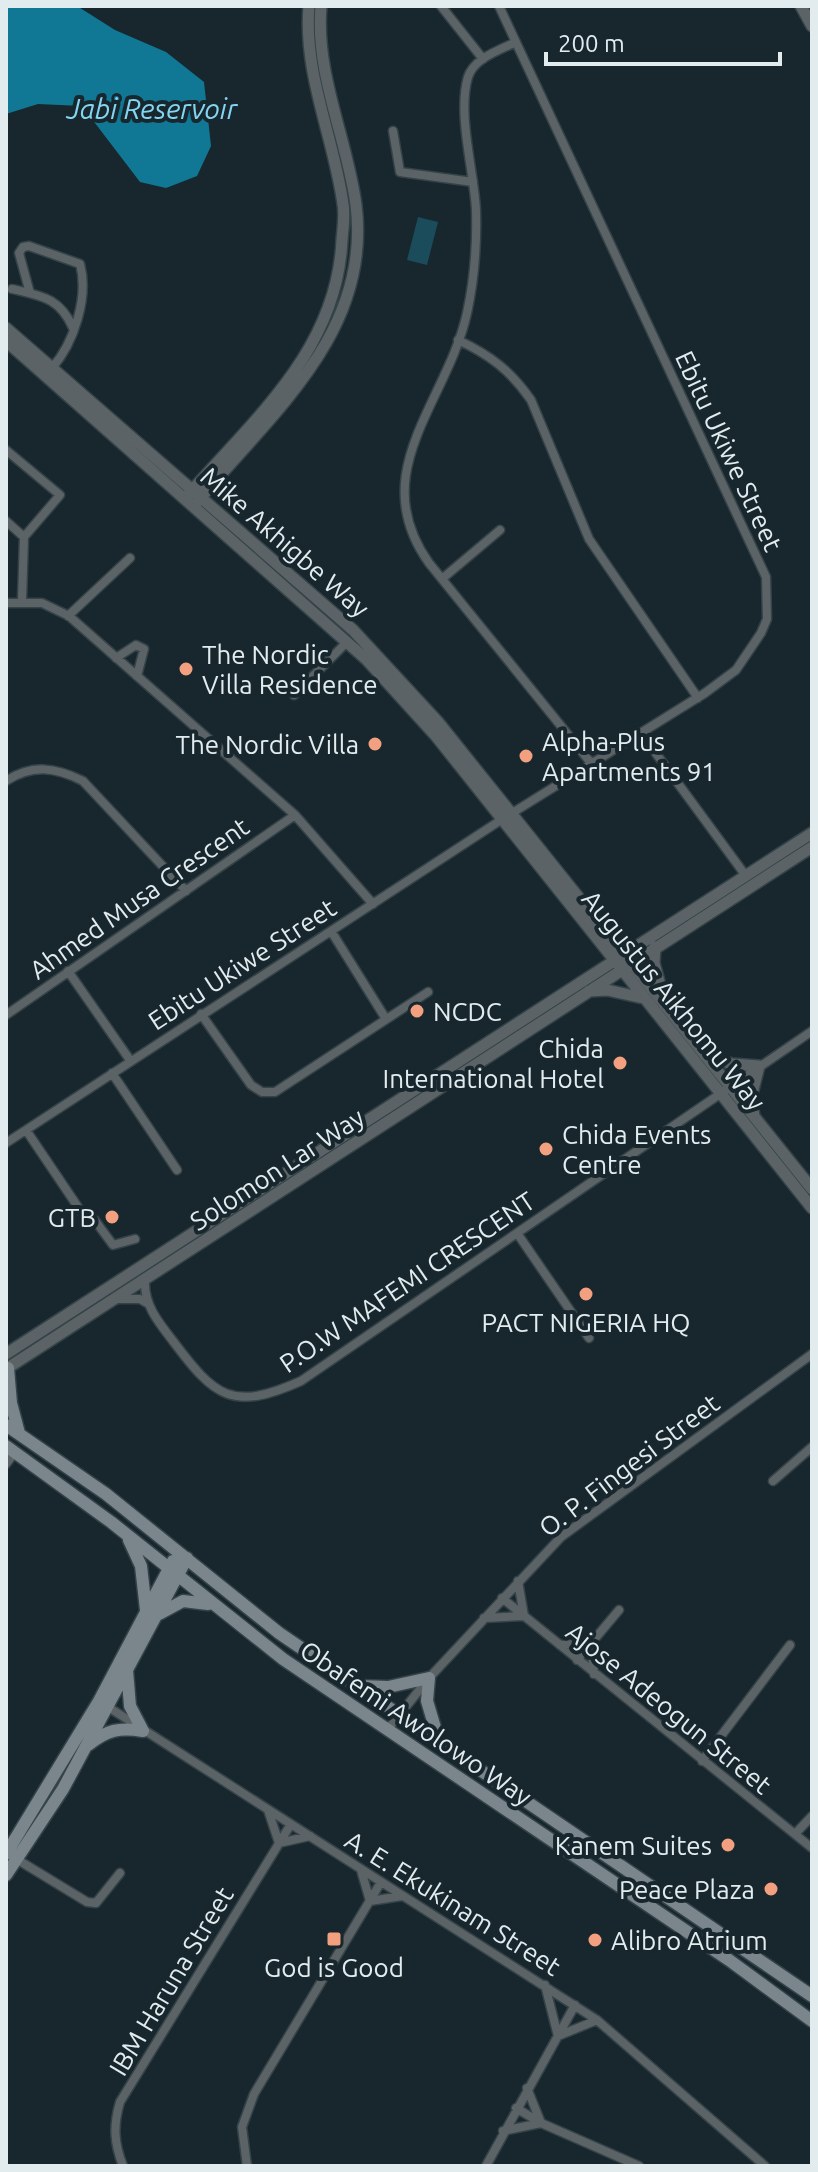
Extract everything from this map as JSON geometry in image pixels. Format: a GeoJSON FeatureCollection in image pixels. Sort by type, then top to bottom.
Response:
{"type":"FeatureCollection","features":[{"type":"Feature","properties":{"kind":"main road"},"geometry":{"type":"LineString","coordinates":[[7,1368],[11,1403],[19,1433]]}},
{"type":"Feature","properties":{"kind":"main road","name":"Obafemi Awolowo Way"},"geometry":{"type":"LineString","coordinates":[[6,1425],[106,1494],[279,1633],[812,1996]]}},
{"type":"Feature","properties":{"kind":"main road","name":"Obafemi Awolowo Way"},"geometry":{"type":"LineString","coordinates":[[11,1449],[317,1683],[729,1960],[812,2021]]}},
{"type":"Feature","properties":{"kind":"main road"},"geometry":{"type":"LineString","coordinates":[[6,1854],[126,1669],[149,1617],[141,1566],[126,1534]]}},
{"type":"Feature","properties":{"kind":"main road"},"geometry":{"type":"LineString","coordinates":[[6,1875],[84,1748],[103,1703],[182,1555]]}},
{"type":"Feature","properties":{"kind":"main road"},"geometry":{"type":"LineString","coordinates":[[149,1617],[183,1601],[214,1606]]}},
{"type":"Feature","properties":{"kind":"main road"},"geometry":{"type":"LineString","coordinates":[[126,1669],[130,1706],[143,1731]]}},
{"type":"Feature","properties":{"kind":"main road"},"geometry":{"type":"LineString","coordinates":[[356,1686],[388,1687],[429,1678],[427,1701],[439,1741]]}},
{"type":"Feature","properties":{"kind":"main road"},"geometry":{"type":"LineString","coordinates":[[84,1748],[108,1731],[121,1728],[143,1731]]}},
{"type":"Feature","properties":{"kind":"street"},"geometry":{"type":"LineString","coordinates":[[193,498],[287,382],[319,336],[341,269],[344,206],[309,46],[309,6]]}},
{"type":"Feature","properties":{"kind":"street"},"geometry":{"type":"LineString","coordinates":[[193,498],[296,389],[330,341],[353,271],[356,205],[320,45],[321,6]]}},
{"type":"Feature","properties":{"kind":"street"},"geometry":{"type":"LineString","coordinates":[[441,6],[483,59]]}},
{"type":"Feature","properties":{"kind":"street","name":"Ebitu Ukiwe Street"},"geometry":{"type":"LineString","coordinates":[[6,1143],[506,817],[698,698],[736,670],[752,650],[767,619],[766,577],[499,6]]}},
{"type":"Feature","properties":{"kind":"street"},"geometry":{"type":"LineString","coordinates":[[801,6],[812,26]]}},
{"type":"Feature","properties":{"kind":"street"},"geometry":{"type":"LineString","coordinates":[[516,42],[483,59],[468,77],[465,106],[476,210],[467,315],[404,471],[405,514],[416,545],[591,763]]}},
{"type":"Feature","properties":{"kind":"street"},"geometry":{"type":"LineString","coordinates":[[393,131],[400,172],[473,182]]}},
{"type":"Feature","properties":{"kind":"street"},"geometry":{"type":"LineString","coordinates":[[30,293],[19,253],[23,247],[29,246],[77,261],[82,271],[83,290],[66,351],[52,368]]}},
{"type":"Feature","properties":{"kind":"street"},"geometry":{"type":"LineString","coordinates":[[12,289],[58,303],[73,329]]}},
{"type":"Feature","properties":{"kind":"street","name":"Mike Akhigbe Way"},"geometry":{"type":"LineString","coordinates":[[6,328],[347,642],[436,736],[506,817]]}},
{"type":"Feature","properties":{"kind":"street"},"geometry":{"type":"LineString","coordinates":[[458,340],[486,354],[519,383],[531,400],[597,554],[698,698]]}},
{"type":"Feature","properties":{"kind":"street","name":"Mike Akhigbe Way"},"geometry":{"type":"LineString","coordinates":[[6,341],[382,659],[506,817]]}},
{"type":"Feature","properties":{"kind":"street"},"geometry":{"type":"LineString","coordinates":[[6,450],[60,495],[24,537],[22,600]]}},
{"type":"Feature","properties":{"kind":"street"},"geometry":{"type":"LineString","coordinates":[[6,521],[24,537]]}},
{"type":"Feature","properties":{"kind":"street"},"geometry":{"type":"LineString","coordinates":[[443,578],[500,530]]}},
{"type":"Feature","properties":{"kind":"street"},"geometry":{"type":"LineString","coordinates":[[68,616],[130,558]]}},
{"type":"Feature","properties":{"kind":"street"},"geometry":{"type":"LineString","coordinates":[[6,603],[22,600],[56,608],[68,616],[295,815],[373,904]]}},
{"type":"Feature","properties":{"kind":"street"},"geometry":{"type":"LineString","coordinates":[[294,695],[347,642]]}},
{"type":"Feature","properties":{"kind":"street"},"geometry":{"type":"LineString","coordinates":[[116,658],[136,645],[144,649],[137,676]]}},
{"type":"Feature","properties":{"kind":"street"},"geometry":{"type":"LineString","coordinates":[[641,733],[746,876]]}},
{"type":"Feature","properties":{"kind":"street"},"geometry":{"type":"LineString","coordinates":[[6,781],[23,770],[43,768],[64,771],[83,781],[186,891]]}},
{"type":"Feature","properties":{"kind":"street","name":"Ahmed Musa Crescent"},"geometry":{"type":"LineString","coordinates":[[6,1015],[295,815]]}},
{"type":"Feature","properties":{"kind":"street","name":"Augustus Aikhomu Way"},"geometry":{"type":"LineString","coordinates":[[506,817],[611,938],[645,999],[726,1090],[754,1116],[812,1189]]}},
{"type":"Feature","properties":{"kind":"street","name":"Augustus Aikhomu Way"},"geometry":{"type":"LineString","coordinates":[[506,817],[596,939],[623,962],[672,1014],[704,1054],[726,1090],[812,1208]]}},
{"type":"Feature","properties":{"kind":"street","name":"Solomon Lar Way"},"geometry":{"type":"LineString","coordinates":[[7,1368],[145,1282],[812,833]]}},
{"type":"Feature","properties":{"kind":"street","name":"Solomon Lar Way"},"geometry":{"type":"LineString","coordinates":[[653,942],[812,847]]}},
{"type":"Feature","properties":{"kind":"street"},"geometry":{"type":"LineString","coordinates":[[331,931],[386,1019]]}},
{"type":"Feature","properties":{"kind":"street"},"geometry":{"type":"LineString","coordinates":[[611,938],[627,943],[653,942],[658,984],[672,1014]]}},
{"type":"Feature","properties":{"kind":"street"},"geometry":{"type":"LineString","coordinates":[[596,939],[600,953],[588,985],[645,999]]}},
{"type":"Feature","properties":{"kind":"street"},"geometry":{"type":"LineString","coordinates":[[68,971],[130,1060]]}},
{"type":"Feature","properties":{"kind":"street","name":"Solomon Lar Way"},"geometry":{"type":"LineString","coordinates":[[6,1354],[588,985]]}},
{"type":"Feature","properties":{"kind":"street"},"geometry":{"type":"LineString","coordinates":[[201,1014],[251,1085],[262,1092],[275,1092],[428,992]]}},
{"type":"Feature","properties":{"kind":"street","name":"P.O.W MAFEMI CRESCENT"},"geometry":{"type":"LineString","coordinates":[[145,1282],[148,1304],[204,1383],[234,1396],[269,1395],[301,1381],[446,1278],[517,1233],[812,1031]]}},
{"type":"Feature","properties":{"kind":"street"},"geometry":{"type":"LineString","coordinates":[[704,1054],[732,1064],[759,1066],[751,1098],[754,1116]]}},
{"type":"Feature","properties":{"kind":"street"},"geometry":{"type":"LineString","coordinates":[[112,1073],[177,1170]]}},
{"type":"Feature","properties":{"kind":"street"},"geometry":{"type":"LineString","coordinates":[[26,1130],[82,1213],[91,1215],[113,1245],[135,1239]]}},
{"type":"Feature","properties":{"kind":"street"},"geometry":{"type":"LineString","coordinates":[[517,1233],[589,1338]]}},
{"type":"Feature","properties":{"kind":"street"},"geometry":{"type":"LineString","coordinates":[[119,1299],[140,1299],[148,1304]]}},
{"type":"Feature","properties":{"kind":"street","name":"O. P. Fingesi Street"},"geometry":{"type":"LineString","coordinates":[[388,1729],[429,1678],[561,1537],[812,1354]]}},
{"type":"Feature","properties":{"kind":"street"},"geometry":{"type":"LineString","coordinates":[[773,1481],[812,1447]]}},
{"type":"Feature","properties":{"kind":"street"},"geometry":{"type":"LineString","coordinates":[[6,1464],[11,1449]]}},
{"type":"Feature","properties":{"kind":"street"},"geometry":{"type":"LineString","coordinates":[[484,1618],[524,1616],[518,1581]]}},
{"type":"Feature","properties":{"kind":"street","name":"Ajose Adeogun Street"},"geometry":{"type":"LineString","coordinates":[[502,1598],[812,1848]]}},
{"type":"Feature","properties":{"kind":"street"},"geometry":{"type":"LineString","coordinates":[[577,1660],[619,1610]]}},
{"type":"Feature","properties":{"kind":"street"},"geometry":{"type":"LineString","coordinates":[[559,1645],[591,1643]]}},
{"type":"Feature","properties":{"kind":"street"},"geometry":{"type":"LineString","coordinates":[[591,1643],[594,1674]]}},
{"type":"Feature","properties":{"kind":"street"},"geometry":{"type":"LineString","coordinates":[[702,1761],[790,1645]]}},
{"type":"Feature","properties":{"kind":"street","name":"A. E. Ekukinam Street"},"geometry":{"type":"LineString","coordinates":[[103,1703],[597,2020],[765,2166]]}},
{"type":"Feature","properties":{"kind":"street"},"geometry":{"type":"LineString","coordinates":[[268,1809],[279,1843],[310,1836]]}},
{"type":"Feature","properties":{"kind":"street"},"geometry":{"type":"LineString","coordinates":[[795,1834],[812,1816]]}},
{"type":"Feature","properties":{"kind":"street","name":"IBM Haruna Street"},"geometry":{"type":"LineString","coordinates":[[123,2166],[115,2145],[115,2122],[120,2102],[291,1824]]}},
{"type":"Feature","properties":{"kind":"street"},"geometry":{"type":"LineString","coordinates":[[18,1860],[87,1902],[96,1903],[120,1873]]}},
{"type":"Feature","properties":{"kind":"street"},"geometry":{"type":"LineString","coordinates":[[361,1869],[370,1901]]}},
{"type":"Feature","properties":{"kind":"street"},"geometry":{"type":"LineString","coordinates":[[247,2166],[242,2127],[254,2094],[381,1882]]}},
{"type":"Feature","properties":{"kind":"street"},"geometry":{"type":"LineString","coordinates":[[370,1901],[402,1896]]}},
{"type":"Feature","properties":{"kind":"street"},"geometry":{"type":"LineString","coordinates":[[545,1984],[558,2036]]}},
{"type":"Feature","properties":{"kind":"street"},"geometry":{"type":"LineString","coordinates":[[486,2166],[575,2005]]}},
{"type":"Feature","properties":{"kind":"street"},"geometry":{"type":"LineString","coordinates":[[558,2036],[597,2020]]}},
{"type":"Feature","properties":{"kind":"street"},"geometry":{"type":"LineString","coordinates":[[527,2088],[541,2123]]}},
{"type":"Feature","properties":{"kind":"street"},"geometry":{"type":"LineString","coordinates":[[516,2108],[620,2162],[639,2166]]}},
{"type":"Feature","properties":{"kind":"street"},"geometry":{"type":"LineString","coordinates":[[503,2131],[541,2123]]}},
{"type":"Feature","properties":{"kind":"shaded area"},"geometry":{"type":"Polygon","coordinates":[[[418,217],[438,222],[427,265],[407,260],[418,217]]]}},
{"type":"Feature","properties":{"kind":"water","name":"Jabi Reservoir"},"geometry":{"type":"Polygon","coordinates":[[[6,6],[77,6],[115,30],[166,52],[204,82],[211,146],[197,176],[166,188],[140,182],[82,106],[38,104],[6,114],[6,6]]]}},
{"type":"Feature","properties":{"kind":"place","name":"The Nordic Villa Residence"},"geometry":{"type":"Point","coordinates":[186,669]}},
{"type":"Feature","properties":{"kind":"place","name":"The Nordic Villa"},"geometry":{"type":"Point","coordinates":[375,744]}},
{"type":"Feature","properties":{"kind":"place","name":"Alpha-Plus Apartments 91"},"geometry":{"type":"Point","coordinates":[526,756]}},
{"type":"Feature","properties":{"kind":"place","name":"NCDC"},"geometry":{"type":"Point","coordinates":[417,1011]}},
{"type":"Feature","properties":{"kind":"place","name":"Chida International Hotel"},"geometry":{"type":"Point","coordinates":[620,1063]}},
{"type":"Feature","properties":{"kind":"place","name":"Chida Events Centre"},"geometry":{"type":"Point","coordinates":[546,1149]}},
{"type":"Feature","properties":{"kind":"place","name":"GTB"},"geometry":{"type":"Point","coordinates":[112,1217]}},
{"type":"Feature","properties":{"kind":"place","name":"PACT NIGERIA HQ"},"geometry":{"type":"Point","coordinates":[586,1294]}},
{"type":"Feature","properties":{"kind":"place","name":"Kanem Suites"},"geometry":{"type":"Point","coordinates":[728,1845]}},
{"type":"Feature","properties":{"kind":"place","name":"Peace Plaza"},"geometry":{"type":"Point","coordinates":[771,1889]}},
{"type":"Feature","properties":{"kind":"place","name":"God is Good"},"geometry":{"type":"Point","coordinates":[334,1939]}},
{"type":"Feature","properties":{"kind":"place","name":"Alibro Atrium"},"geometry":{"type":"Point","coordinates":[595,1940]}}]}
